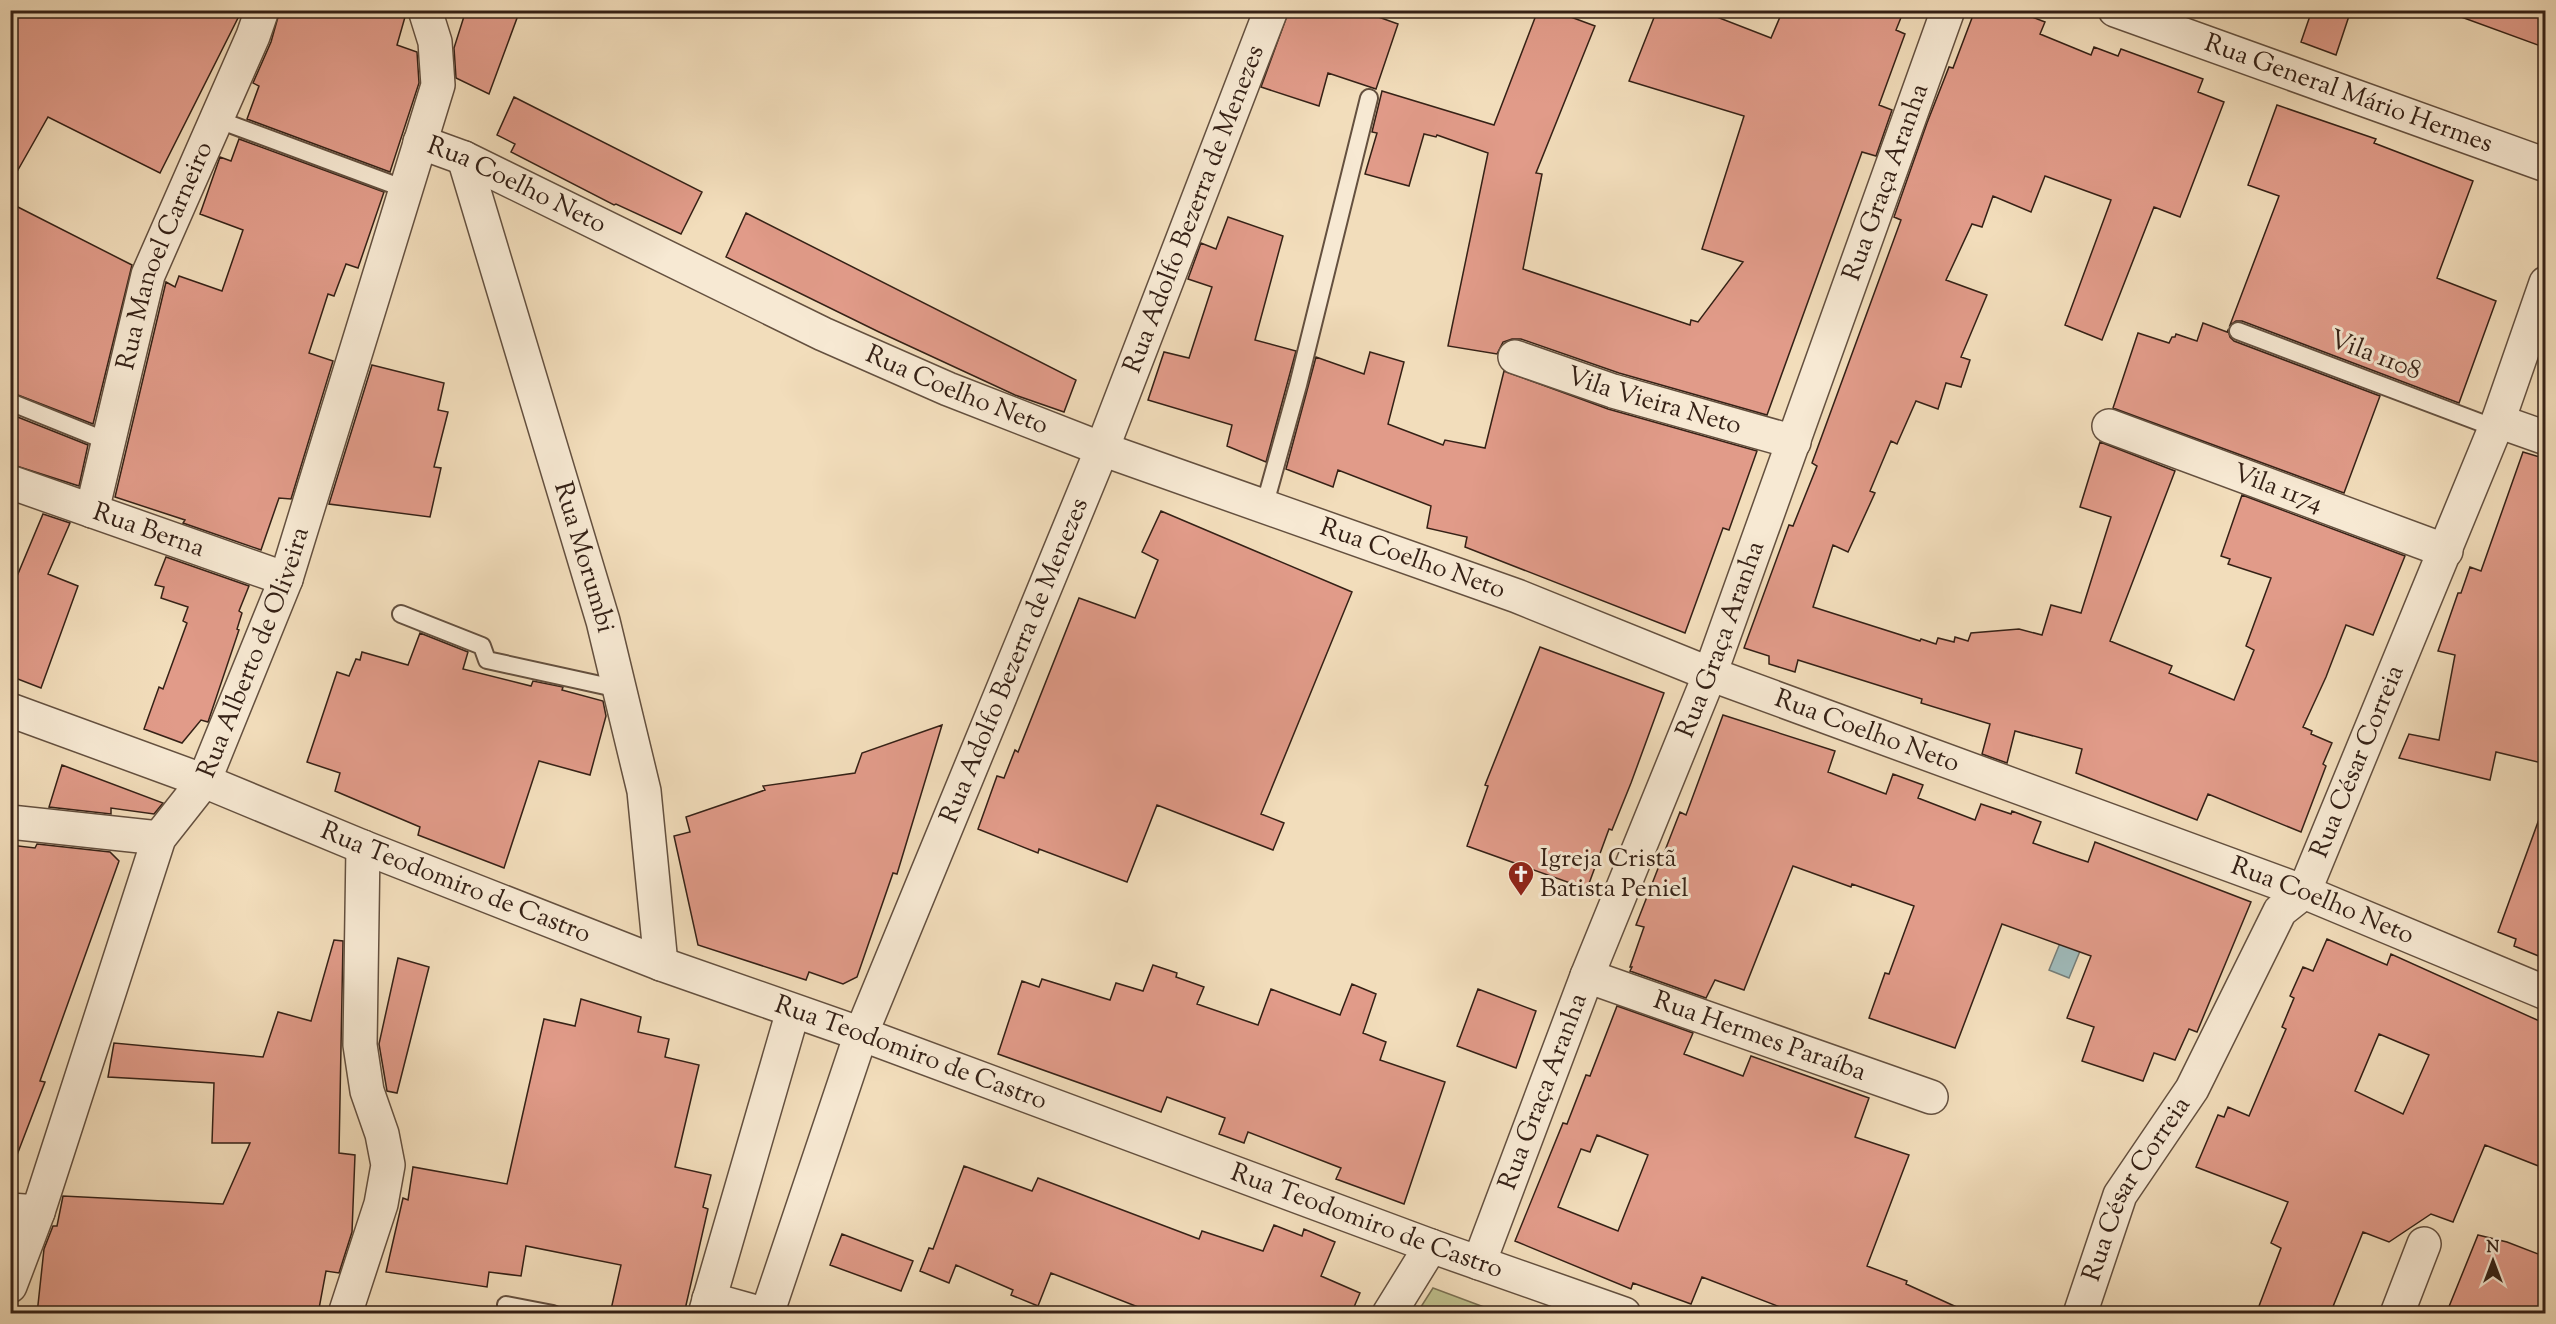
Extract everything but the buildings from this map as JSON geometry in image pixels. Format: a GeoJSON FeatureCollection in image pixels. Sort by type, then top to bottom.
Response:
{"type":"FeatureCollection","features":[{"type":"Feature","properties":{"kind":"street","name":"Rua Manoel Carneiro"},"geometry":{"type":"LineString","coordinates":[[92,512],[148,275],[253,36],[262,10]]}},
{"type":"Feature","properties":{"kind":"street","name":"Rua Adolfo Bezerra de Menezes"},"geometry":{"type":"LineString","coordinates":[[793,1011],[707,1306],[765,1314],[861,1034],[1102,449],[1271,10]]}},
{"type":"Feature","properties":{"kind":"street","name":"Rua Graça Aranha"},"geometry":{"type":"LineString","coordinates":[[1479,1263],[1587,976],[1710,674],[1948,10]]}},
{"type":"Feature","properties":{"kind":"street","name":"Rua General Mário Hermes"},"geometry":{"type":"LineString","coordinates":[[2115,10],[2546,165]]}},
{"type":"Feature","properties":{"kind":"street","name":"Rua Coelho Neto"},"geometry":{"type":"LineString","coordinates":[[431,11],[438,85],[420,142],[464,158],[823,334],[948,389],[1102,449],[1517,596],[1710,674],[2304,892],[2546,993]]}},
{"type":"Feature","properties":{"kind":"street","name":"Rua Alberto de Oliveira"},"geometry":{"type":"LineString","coordinates":[[10,1286],[24,1211],[159,838],[204,781],[286,579],[420,142]]}},
{"type":"Feature","properties":{"kind":"street","name":"Rua Morumbi"},"geometry":{"type":"LineString","coordinates":[[464,158],[603,621],[644,791],[661,964]]}},
{"type":"Feature","properties":{"kind":"street","name":"Rua César Correia"},"geometry":{"type":"LineString","coordinates":[[2080,1314],[2120,1196],[2192,1089],[2280,911],[2304,892],[2497,424],[2546,283]]}},
{"type":"Feature","properties":{"kind":"street","name":"Vila Vieira Neto"},"geometry":{"type":"LineString","coordinates":[[1515,357],[1613,391],[1794,442]]}},
{"type":"Feature","properties":{"kind":"street"},"geometry":{"type":"LineString","coordinates":[[2497,424],[2546,438]]}},
{"type":"Feature","properties":{"kind":"street","name":"Vila 1174"},"geometry":{"type":"LineString","coordinates":[[2109,426],[2446,551]]}},
{"type":"Feature","properties":{"kind":"street","name":"Rua Berna"},"geometry":{"type":"LineString","coordinates":[[10,482],[286,579]]}},
{"type":"Feature","properties":{"kind":"street","name":"Rua Teodomiro de Castro"},"geometry":{"type":"LineString","coordinates":[[10,710],[204,781],[363,847],[661,964],[861,1034],[1431,1246],[1624,1314]]}},
{"type":"Feature","properties":{"kind":"street"},"geometry":{"type":"LineString","coordinates":[[10,822],[159,838]]}},
{"type":"Feature","properties":{"kind":"street"},"geometry":{"type":"LineString","coordinates":[[345,1314],[381,1204],[388,1165],[382,1134],[367,1091],[360,1045],[363,847]]}},
{"type":"Feature","properties":{"kind":"street","name":"Rua Hermes Paraíba"},"geometry":{"type":"LineString","coordinates":[[1587,976],[1931,1096]]}},
{"type":"Feature","properties":{"kind":"street"},"geometry":{"type":"LineString","coordinates":[[2397,1314],[2424,1244]]}},
{"type":"Feature","properties":{"kind":"street"},"geometry":{"type":"LineString","coordinates":[[1389,1314],[1431,1246]]}},
{"type":"Feature","properties":{"kind":"lane"},"geometry":{"type":"LineString","coordinates":[[1264,507],[1298,386],[1369,98]]}},
{"type":"Feature","properties":{"kind":"lane"},"geometry":{"type":"LineString","coordinates":[[216,119],[405,189]]}},
{"type":"Feature","properties":{"kind":"lane","name":"Vila 1108"},"geometry":{"type":"LineString","coordinates":[[2238,331],[2497,424]]}},
{"type":"Feature","properties":{"kind":"lane"},"geometry":{"type":"LineString","coordinates":[[10,402],[109,442]]}},
{"type":"Feature","properties":{"kind":"lane"},"geometry":{"type":"LineString","coordinates":[[401,614],[482,646],[488,660],[619,689]]}},
{"type":"Feature","properties":{"kind":"lane"},"geometry":{"type":"LineString","coordinates":[[506,1305],[553,1314]]}},
{"type":"Feature","properties":{"kind":"green space"},"geometry":{"type":"Polygon","coordinates":[[[1433,1288],[1500,1313],[1417,1313],[1433,1288]]]}},
{"type":"Feature","properties":{"kind":"water"},"geometry":{"type":"Polygon","coordinates":[[[2067,926],[2087,934],[2069,978],[2049,970],[2067,926]]]}},
{"type":"Feature","properties":{"kind":"place","name":"Igreja Cristã Batista Peniel"},"geometry":{"type":"Point","coordinates":[1521,897]}}]}
